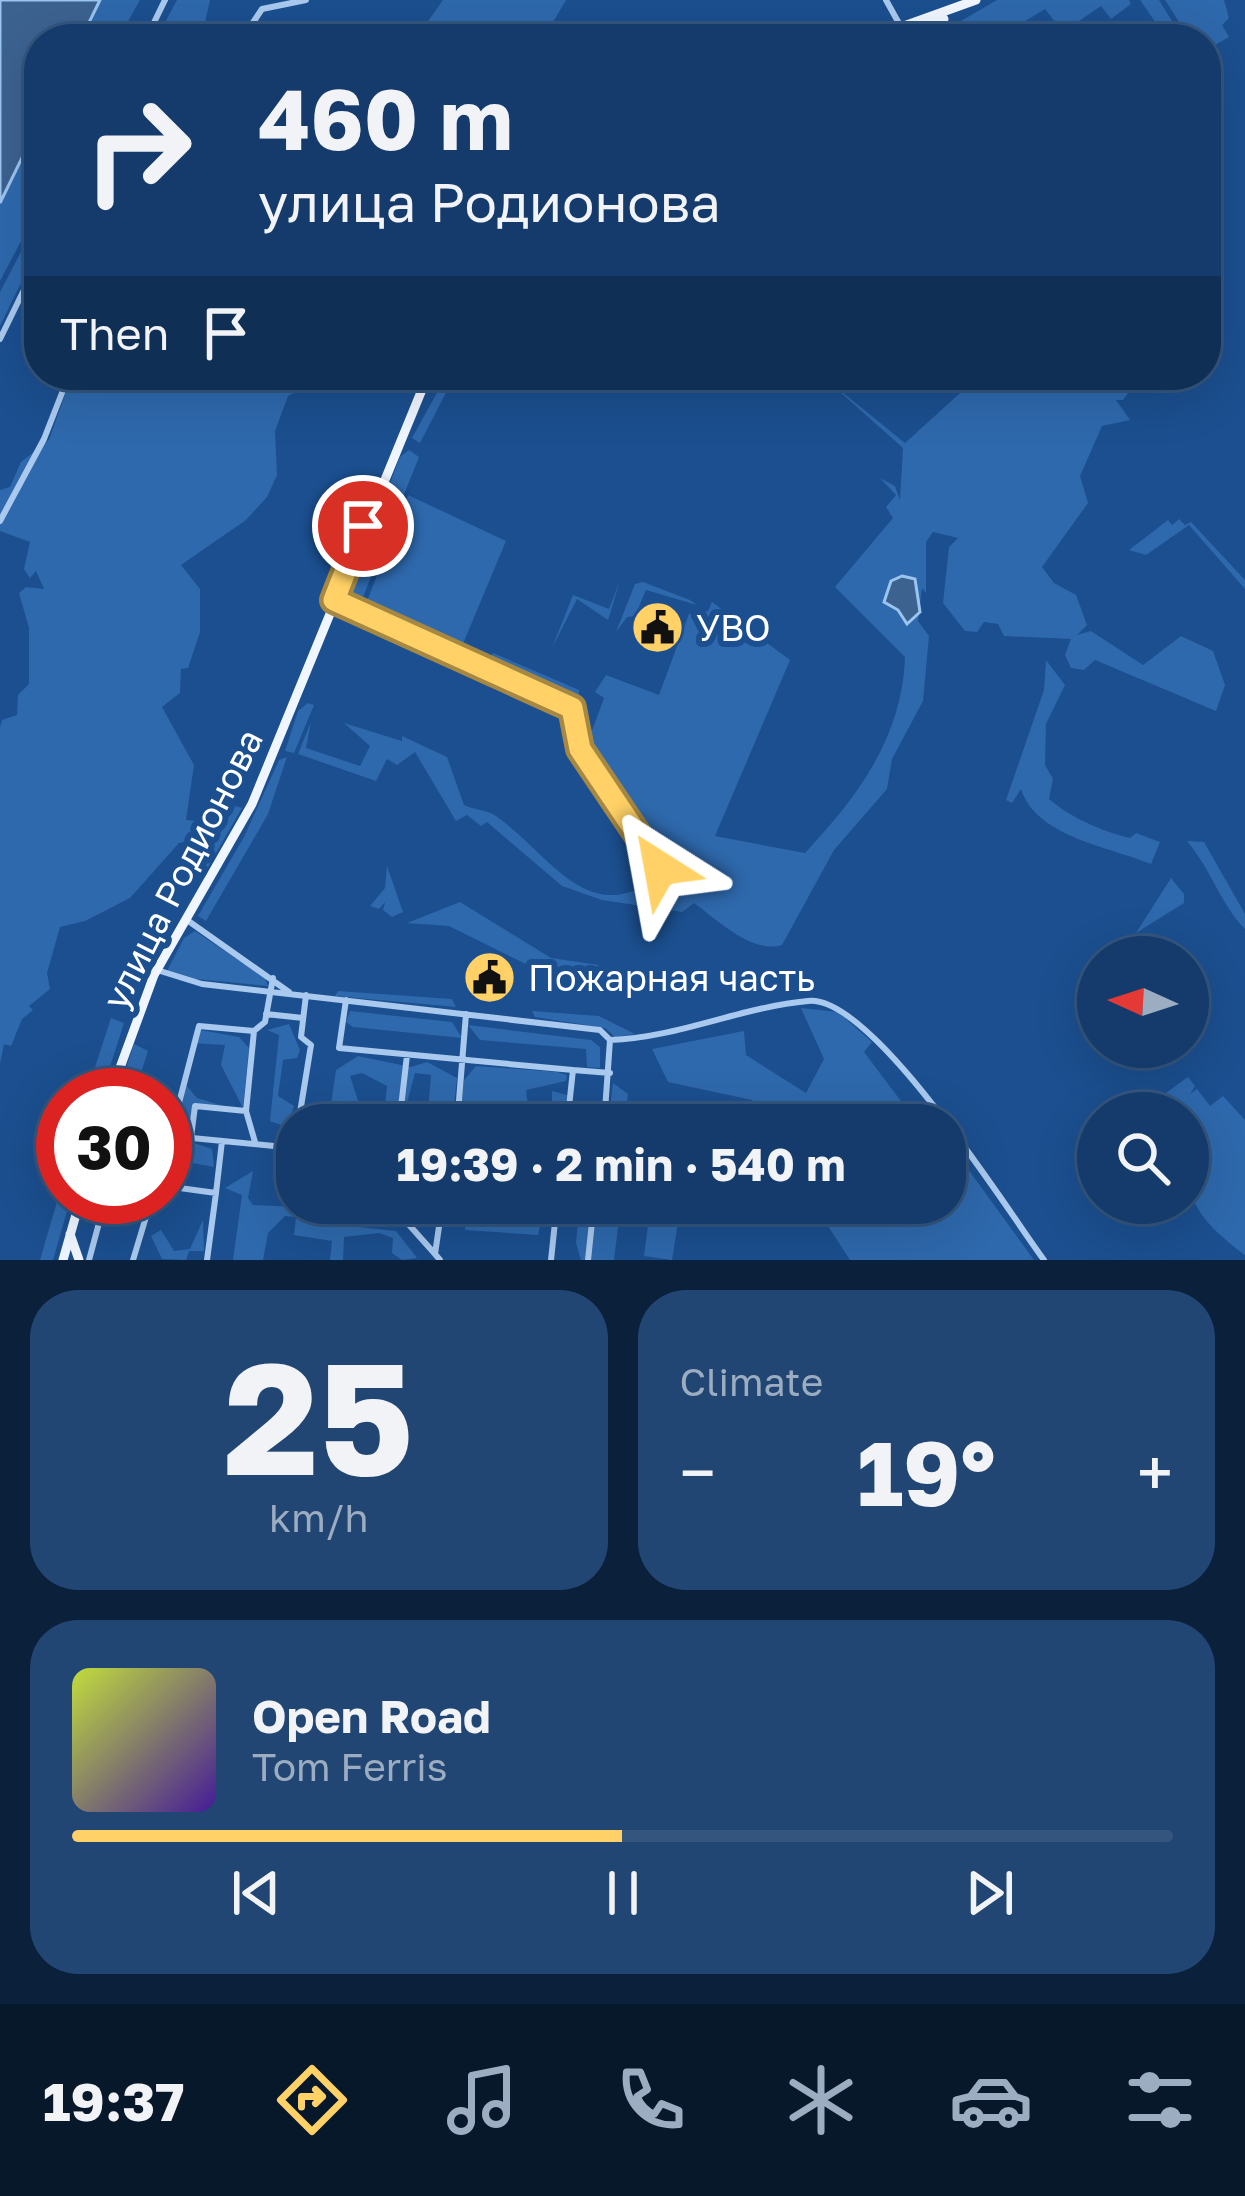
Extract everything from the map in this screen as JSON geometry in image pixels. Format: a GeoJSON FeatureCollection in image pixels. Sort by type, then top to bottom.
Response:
{"type":"FeatureCollection","features":[{"type":"Feature","properties":{"kind":"main road"},"geometry":{"type":"LineString","coordinates":[[921,24],[976,0]]}},
{"type":"Feature","properties":{"kind":"main road","name":"улица Родионова"},"geometry":{"type":"LineString","coordinates":[[120,1068],[157,970],[252,804],[422,390]]}},
{"type":"Feature","properties":{"kind":"main road"},"geometry":{"type":"LineString","coordinates":[[63,1260],[73,1224]]}},
{"type":"Feature","properties":{"kind":"main road"},"geometry":{"type":"LineString","coordinates":[[70,1234],[79,1260]]}},
{"type":"Feature","properties":{"kind":"street"},"geometry":{"type":"LineString","coordinates":[[252,24],[262,9],[306,0]]}},
{"type":"Feature","properties":{"kind":"street"},"geometry":{"type":"LineString","coordinates":[[0,339],[24,290]]}},
{"type":"Feature","properties":{"kind":"street"},"geometry":{"type":"LineString","coordinates":[[0,521],[44,440],[63,390]]}},
{"type":"Feature","properties":{"kind":"street"},"geometry":{"type":"LineString","coordinates":[[334,600],[572,708],[580,749],[660,868]]}},
{"type":"Feature","properties":{"kind":"street"},"geometry":{"type":"LineString","coordinates":[[186,919],[292,994]]}},
{"type":"Feature","properties":{"kind":"street"},"geometry":{"type":"LineString","coordinates":[[157,970],[186,981],[600,1030],[610,1040],[606,1104]]}},
{"type":"Feature","properties":{"kind":"street"},"geometry":{"type":"LineString","coordinates":[[256,1144],[246,1112],[254,1031],[266,1013],[272,978]]}},
{"type":"Feature","properties":{"kind":"street"},"geometry":{"type":"LineString","coordinates":[[301,1104],[311,1045],[301,1037],[306,995]]}},
{"type":"Feature","properties":{"kind":"street"},"geometry":{"type":"LineString","coordinates":[[346,1000],[339,1048],[610,1073]]}},
{"type":"Feature","properties":{"kind":"street"},"geometry":{"type":"LineString","coordinates":[[610,1040],[645,1037],[808,1000],[837,1005],[891,1052],[1044,1260]]}},
{"type":"Feature","properties":{"kind":"street"},"geometry":{"type":"LineString","coordinates":[[266,1013],[303,1018]]}},
{"type":"Feature","properties":{"kind":"street"},"geometry":{"type":"LineString","coordinates":[[458,1104],[466,1014]]}},
{"type":"Feature","properties":{"kind":"street"},"geometry":{"type":"LineString","coordinates":[[186,1068],[199,1026],[254,1031]]}},
{"type":"Feature","properties":{"kind":"street"},"geometry":{"type":"LineString","coordinates":[[401,1104],[407,1055]]}},
{"type":"Feature","properties":{"kind":"street"},"geometry":{"type":"LineString","coordinates":[[569,1104],[573,1070]]}},
{"type":"Feature","properties":{"kind":"street"},"geometry":{"type":"LineString","coordinates":[[192,1124],[195,1106],[246,1112]]}},
{"type":"Feature","properties":{"kind":"street"},"geometry":{"type":"LineString","coordinates":[[192,1136],[276,1146]]}},
{"type":"Feature","properties":{"kind":"street"},"geometry":{"type":"LineString","coordinates":[[207,1260],[222,1141]]}},
{"type":"Feature","properties":{"kind":"street"},"geometry":{"type":"LineString","coordinates":[[192,1189],[215,1192]]}},
{"type":"Feature","properties":{"kind":"street"},"geometry":{"type":"LineString","coordinates":[[88,1260],[98,1224]]}},
{"type":"Feature","properties":{"kind":"street"},"geometry":{"type":"LineString","coordinates":[[133,1260],[144,1224]]}},
{"type":"Feature","properties":{"kind":"street"},"geometry":{"type":"LineString","coordinates":[[409,1224],[438,1257]]}},
{"type":"Feature","properties":{"kind":"street"},"geometry":{"type":"LineString","coordinates":[[438,1257],[440,1224]]}},
{"type":"Feature","properties":{"kind":"street"},"geometry":{"type":"LineString","coordinates":[[550,1260],[554,1224]]}},
{"type":"Feature","properties":{"kind":"street"},"geometry":{"type":"LineString","coordinates":[[588,1260],[592,1224]]}},
{"type":"Feature","properties":{"kind":"shaded area"},"geometry":{"type":"Polygon","coordinates":[[[0,0],[140,0],[126,24],[24,24],[24,235],[0,281],[0,0]]]}},
{"type":"Feature","properties":{"kind":"shaded area"},"geometry":{"type":"Polygon","coordinates":[[[0,0],[100,0],[88,24],[24,24],[24,154],[0,203],[0,0]]]}},
{"type":"Feature","properties":{"kind":"shaded area"},"geometry":{"type":"Polygon","coordinates":[[[177,0],[210,0],[204,24],[164,24],[177,0]]]}},
{"type":"Feature","properties":{"kind":"shaded area"},"geometry":{"type":"Polygon","coordinates":[[[443,0],[566,0],[552,24],[426,24],[443,0]]]}},
{"type":"Feature","properties":{"kind":"shaded area"},"geometry":{"type":"Polygon","coordinates":[[[997,0],[1129,0],[1131,4],[1111,19],[1101,6],[1075,24],[1057,24],[1045,9],[1020,24],[956,24],[997,0]]]}},
{"type":"Feature","properties":{"kind":"shaded area"},"geometry":{"type":"Polygon","coordinates":[[[1140,0],[1159,0],[1174,24],[1157,24],[1140,0]]]}},
{"type":"Feature","properties":{"kind":"shaded area"},"geometry":{"type":"Polygon","coordinates":[[[1165,0],[1224,0],[1229,18],[1222,25],[1229,37],[1221,42],[1221,24],[1180,24],[1165,0]]]}},
{"type":"Feature","properties":{"kind":"shaded area"},"geometry":{"type":"Polygon","coordinates":[[[24,246],[24,277],[0,326],[0,292],[24,246]]]}},
{"type":"Feature","properties":{"kind":"shaded area"},"geometry":{"type":"Polygon","coordinates":[[[67,390],[300,390],[288,396],[275,431],[277,475],[267,497],[246,520],[181,565],[200,589],[200,632],[188,668],[181,669],[180,693],[162,707],[194,765],[186,820],[220,823],[205,839],[214,844],[235,806],[242,808],[208,867],[203,866],[207,856],[197,857],[191,841],[179,843],[130,898],[85,921],[60,927],[47,973],[50,989],[29,1006],[33,1010],[22,1019],[11,1046],[4,1044],[0,1064],[0,727],[2,720],[17,715],[18,695],[29,684],[29,628],[19,593],[26,587],[44,589],[36,571],[30,578],[24,569],[30,542],[0,531],[0,490],[10,487],[21,462],[49,440],[67,390]]]}},
{"type":"Feature","properties":{"kind":"shaded area"},"geometry":{"type":"Polygon","coordinates":[[[438,390],[447,390],[420,443],[412,438],[438,390]]]}},
{"type":"Feature","properties":{"kind":"shaded area"},"geometry":{"type":"Polygon","coordinates":[[[838,390],[905,443],[963,390],[1130,390],[1123,400],[1116,400],[1130,420],[1102,426],[1080,476],[1088,503],[1042,567],[1054,583],[1076,595],[1087,625],[1077,635],[1091,631],[1143,665],[1181,636],[1213,651],[1225,685],[1216,711],[1095,660],[1084,670],[1071,668],[1065,655],[1071,639],[1004,636],[998,624],[984,622],[977,632],[965,631],[943,603],[949,547],[958,538],[933,532],[926,542],[926,593],[922,588],[918,621],[929,636],[923,701],[892,759],[887,789],[834,850],[782,945],[770,946],[735,934],[694,903],[682,912],[602,900],[562,886],[487,822],[481,826],[467,815],[456,821],[415,752],[397,765],[387,759],[376,781],[298,754],[311,722],[306,748],[360,766],[370,746],[344,723],[402,741],[402,736],[447,757],[464,805],[496,816],[574,882],[594,892],[616,895],[640,888],[667,870],[586,747],[604,698],[595,692],[606,675],[659,695],[689,614],[708,611],[712,602],[790,660],[715,836],[805,853],[859,787],[896,714],[905,657],[835,587],[893,518],[886,507],[896,495],[880,478],[895,486],[900,500],[903,448],[838,390]]]}},
{"type":"Feature","properties":{"kind":"shaded area"},"geometry":{"type":"Polygon","coordinates":[[[409,450],[419,457],[359,607],[345,601],[400,457],[409,450]]]}},
{"type":"Feature","properties":{"kind":"shaded area"},"geometry":{"type":"Polygon","coordinates":[[[408,495],[506,541],[462,646],[490,658],[493,653],[579,690],[579,700],[364,609],[408,495]]]}},
{"type":"Feature","properties":{"kind":"shaded area"},"geometry":{"type":"Polygon","coordinates":[[[1179,519],[1185,525],[1191,522],[1245,580],[1245,589],[1189,525],[1146,555],[1129,550],[1168,520],[1172,525],[1179,519]]]}},
{"type":"Feature","properties":{"kind":"shaded area"},"geometry":{"type":"Polygon","coordinates":[[[902,576],[915,579],[920,612],[907,624],[898,610],[884,602],[891,581],[902,576]]]}},
{"type":"Feature","properties":{"kind":"shaded area"},"geometry":{"type":"Polygon","coordinates":[[[620,581],[608,620],[577,599],[552,648],[573,595],[609,609],[620,581]]]}},
{"type":"Feature","properties":{"kind":"shaded area"},"geometry":{"type":"Polygon","coordinates":[[[643,582],[697,605],[646,590],[635,616],[627,617],[616,632],[635,584],[643,582]]]}},
{"type":"Feature","properties":{"kind":"shaded area"},"geometry":{"type":"Polygon","coordinates":[[[1046,660],[1065,685],[1046,724],[1045,765],[1053,779],[1049,799],[1098,828],[1160,842],[1151,864],[1058,829],[1029,805],[1021,789],[1012,803],[1006,800],[1044,690],[1046,660]]]}},
{"type":"Feature","properties":{"kind":"shaded area"},"geometry":{"type":"Polygon","coordinates":[[[308,703],[314,705],[294,753],[285,751],[298,711],[308,703]]]}},
{"type":"Feature","properties":{"kind":"shaded area"},"geometry":{"type":"Polygon","coordinates":[[[287,757],[268,814],[206,921],[198,916],[244,837],[279,760],[287,757]]]}},
{"type":"Feature","properties":{"kind":"shaded area"},"geometry":{"type":"Polygon","coordinates":[[[1187,841],[1204,842],[1245,914],[1245,929],[1229,909],[1187,841]]]}},
{"type":"Feature","properties":{"kind":"shaded area"},"geometry":{"type":"Polygon","coordinates":[[[387,866],[403,912],[392,917],[383,910],[385,902],[379,909],[370,906],[385,888],[387,866]]]}},
{"type":"Feature","properties":{"kind":"shaded area"},"geometry":{"type":"Polygon","coordinates":[[[1171,878],[1184,894],[1184,903],[1136,933],[1171,878]]]}},
{"type":"Feature","properties":{"kind":"shaded area"},"geometry":{"type":"Polygon","coordinates":[[[460,902],[551,958],[640,971],[638,978],[614,975],[599,987],[546,974],[449,926],[407,923],[460,902]]]}},
{"type":"Feature","properties":{"kind":"shaded area"},"geometry":{"type":"Polygon","coordinates":[[[195,931],[265,978],[268,986],[185,978],[167,971],[184,938],[195,931]]]}},
{"type":"Feature","properties":{"kind":"shaded area"},"geometry":{"type":"Polygon","coordinates":[[[338,991],[452,999],[456,1007],[335,996],[338,991]]]}},
{"type":"Feature","properties":{"kind":"shaded area"},"geometry":{"type":"Polygon","coordinates":[[[801,1008],[838,1012],[872,1042],[864,1052],[903,1104],[755,1104],[668,1082],[652,1049],[744,1031],[746,1055],[806,1093],[824,1059],[801,1008]]]}},
{"type":"Feature","properties":{"kind":"shaded area"},"geometry":{"type":"Polygon","coordinates":[[[350,1011],[452,1022],[462,1038],[353,1027],[346,1022],[350,1011]]]}},
{"type":"Feature","properties":{"kind":"shaded area"},"geometry":{"type":"Polygon","coordinates":[[[532,1011],[599,1016],[635,1034],[615,1037],[605,1028],[535,1017],[532,1011]]]}},
{"type":"Feature","properties":{"kind":"shaded area"},"geometry":{"type":"Polygon","coordinates":[[[111,1018],[124,1023],[110,1068],[95,1068],[111,1018]]]}},
{"type":"Feature","properties":{"kind":"shaded area"},"geometry":{"type":"Polygon","coordinates":[[[289,1024],[300,1050],[297,1058],[283,1060],[278,1096],[291,1104],[276,1104],[276,1123],[270,1121],[279,1035],[267,1030],[289,1024]]]}},
{"type":"Feature","properties":{"kind":"shaded area"},"geometry":{"type":"Polygon","coordinates":[[[468,1025],[591,1040],[600,1047],[600,1068],[587,1067],[586,1049],[480,1040],[468,1025]]]}},
{"type":"Feature","properties":{"kind":"shaded area"},"geometry":{"type":"Polygon","coordinates":[[[195,1029],[239,1037],[249,1048],[243,1108],[221,1065],[225,1045],[191,1043],[195,1029]]]}},
{"type":"Feature","properties":{"kind":"shaded area"},"geometry":{"type":"Polygon","coordinates":[[[134,1044],[148,1051],[143,1068],[126,1068],[134,1044]]]}},
{"type":"Feature","properties":{"kind":"shaded area"},"geometry":{"type":"Polygon","coordinates":[[[358,1056],[411,1067],[427,1062],[457,1078],[454,1104],[429,1104],[431,1075],[415,1073],[407,1104],[385,1104],[387,1086],[362,1073],[350,1076],[359,1104],[331,1104],[336,1070],[358,1056]]]}},
{"type":"Feature","properties":{"kind":"shaded area"},"geometry":{"type":"Polygon","coordinates":[[[476,1066],[567,1075],[566,1081],[526,1090],[528,1104],[462,1104],[464,1080],[476,1066]]]}},
{"type":"Feature","properties":{"kind":"shaded area"},"geometry":{"type":"Polygon","coordinates":[[[1188,1077],[1195,1086],[1191,1092],[1167,1092],[1188,1077]]]}},
{"type":"Feature","properties":{"kind":"shaded area"},"geometry":{"type":"Polygon","coordinates":[[[613,1083],[628,1094],[627,1104],[610,1104],[613,1083]]]}},
{"type":"Feature","properties":{"kind":"shaded area"},"geometry":{"type":"Polygon","coordinates":[[[552,1091],[567,1095],[566,1104],[552,1104],[552,1091]]]}},
{"type":"Feature","properties":{"kind":"shaded area"},"geometry":{"type":"Polygon","coordinates":[[[192,1092],[227,1107],[193,1109],[192,1132],[192,1092]]]}},
{"type":"Feature","properties":{"kind":"shaded area"},"geometry":{"type":"Polygon","coordinates":[[[1223,1096],[1245,1120],[1245,1255],[1209,1224],[1209,1105],[1223,1096]]]}},
{"type":"Feature","properties":{"kind":"shaded area"},"geometry":{"type":"Polygon","coordinates":[[[192,1142],[212,1149],[214,1167],[192,1163],[192,1142]]]}},
{"type":"Feature","properties":{"kind":"shaded area"},"geometry":{"type":"Polygon","coordinates":[[[966,1166],[1034,1260],[850,1260],[827,1224],[966,1224],[966,1166]]]}},
{"type":"Feature","properties":{"kind":"shaded area"},"geometry":{"type":"Polygon","coordinates":[[[253,1171],[248,1198],[253,1205],[276,1206],[277,1224],[268,1233],[263,1260],[233,1260],[242,1195],[225,1188],[253,1171]]]}},
{"type":"Feature","properties":{"kind":"shaded area"},"geometry":{"type":"Polygon","coordinates":[[[203,1220],[204,1251],[189,1251],[186,1260],[162,1259],[151,1236],[161,1230],[174,1251],[190,1249],[203,1220]]]}},
{"type":"Feature","properties":{"kind":"shaded area"},"geometry":{"type":"Polygon","coordinates":[[[50,1224],[63,1224],[53,1260],[40,1260],[50,1224]]]}},
{"type":"Feature","properties":{"kind":"shaded area"},"geometry":{"type":"Polygon","coordinates":[[[295,1224],[396,1231],[417,1258],[402,1260],[392,1253],[393,1238],[379,1233],[344,1237],[343,1260],[330,1260],[332,1241],[294,1235],[295,1224]]]}},
{"type":"Feature","properties":{"kind":"shaded area"},"geometry":{"type":"Polygon","coordinates":[[[466,1224],[541,1224],[538,1235],[465,1230],[466,1224]]]}},
{"type":"Feature","properties":{"kind":"shaded area"},"geometry":{"type":"Polygon","coordinates":[[[578,1224],[618,1224],[614,1260],[581,1260],[578,1224]]]}},
{"type":"Feature","properties":{"kind":"shaded area"},"geometry":{"type":"Polygon","coordinates":[[[648,1224],[678,1224],[672,1260],[644,1256],[648,1224]]]}},
{"type":"Feature","properties":{"kind":"place","name":"УВО"},"geometry":{"type":"Point","coordinates":[657,627]}},
{"type":"Feature","properties":{"kind":"place","name":"Пожарная часть"},"geometry":{"type":"Point","coordinates":[489,977]}},
{"type":"Feature","properties":{"kind":"route"},"geometry":{"type":"LineString","coordinates":[[363,526],[334,600],[548,693],[572,708],[580,749],[660,868]]}}]}
